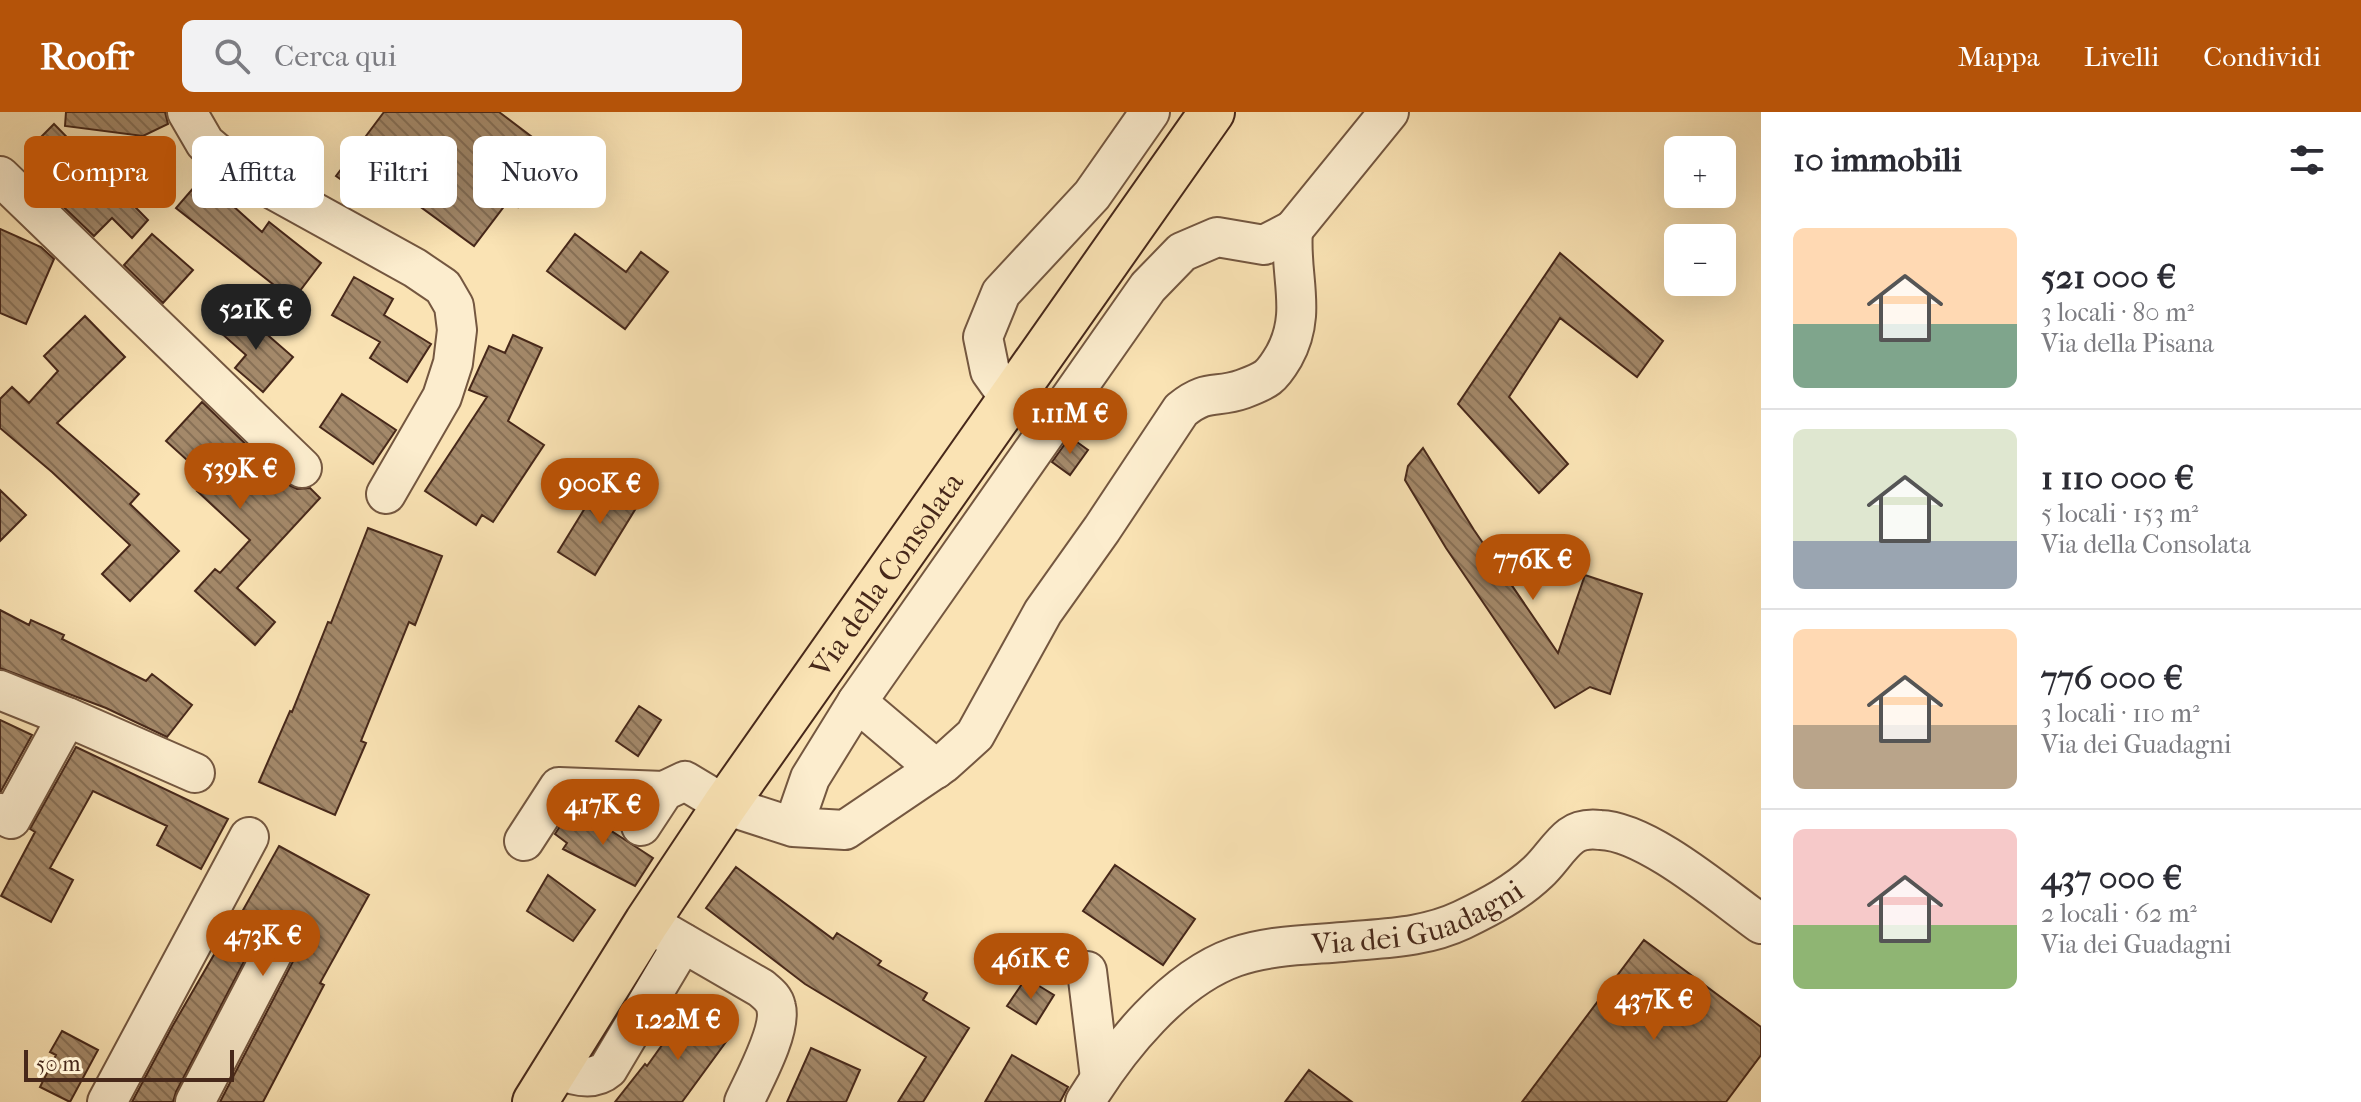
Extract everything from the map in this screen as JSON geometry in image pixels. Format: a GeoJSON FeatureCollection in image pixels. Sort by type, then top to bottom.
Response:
{"type":"FeatureCollection","features":[{"type":"Feature","properties":{"kind":"main road","name":"Via della Consolata"},"geometry":{"type":"LineString","coordinates":[[546,1085],[665,932],[725,805],[1212,112]]}},
{"type":"Feature","properties":{"kind":"street"},"geometry":{"type":"LineString","coordinates":[[187,112],[205,143],[236,169],[404,261],[435,280],[449,294],[457,330],[449,378],[442,397],[386,494]]}},
{"type":"Feature","properties":{"kind":"street"},"geometry":{"type":"LineString","coordinates":[[1010,399],[990,371],[983,337],[1001,293],[1092,195],[1150,112]]}},
{"type":"Feature","properties":{"kind":"street"},"geometry":{"type":"LineString","coordinates":[[793,827],[810,778],[857,702],[1148,287],[1182,252],[1217,237],[1264,245],[1293,230],[1389,112]]}},
{"type":"Feature","properties":{"kind":"street"},"geometry":{"type":"LineString","coordinates":[[0,176],[302,468]]}},
{"type":"Feature","properties":{"kind":"street"},"geometry":{"type":"LineString","coordinates":[[524,841],[559,787],[664,791],[685,781],[725,805],[793,827],[845,830],[936,769],[975,735],[1043,612],[1181,410],[1197,397],[1240,390],[1272,376],[1293,339],[1298,319],[1290,256],[1293,230]]}},
{"type":"Feature","properties":{"kind":"street"},"geometry":{"type":"LineString","coordinates":[[0,690],[195,773]]}},
{"type":"Feature","properties":{"kind":"street"},"geometry":{"type":"LineString","coordinates":[[857,702],[936,769]]}},
{"type":"Feature","properties":{"kind":"street"},"geometry":{"type":"LineString","coordinates":[[0,813],[11,819],[67,717]]}},
{"type":"Feature","properties":{"kind":"street"},"geometry":{"type":"LineString","coordinates":[[641,826],[664,791]]}},
{"type":"Feature","properties":{"kind":"street","name":"Via dei Guadagni"},"geometry":{"type":"LineString","coordinates":[[1092,1090],[1164,1002],[1199,975],[1224,961],[1263,950],[1408,936],[1442,929],[1522,886],[1568,839],[1585,831],[1607,830],[1649,844],[1761,924]]}},
{"type":"Feature","properties":{"kind":"street"},"geometry":{"type":"LineString","coordinates":[[107,1102],[249,837]]}},
{"type":"Feature","properties":{"kind":"street"},"geometry":{"type":"LineString","coordinates":[[665,932],[761,988],[776,1004],[772,1036],[744,1102]]}},
{"type":"Feature","properties":{"kind":"street"},"geometry":{"type":"LineString","coordinates":[[195,1102],[281,937]]}},
{"type":"Feature","properties":{"kind":"street"},"geometry":{"type":"LineString","coordinates":[[1087,971],[1092,1090]]}},
{"type":"Feature","properties":{"kind":"building"},"geometry":{"type":"Polygon","coordinates":[[[66,112],[165,112],[168,124],[143,136],[65,126],[66,112]]]}},
{"type":"Feature","properties":{"kind":"building"},"geometry":{"type":"Polygon","coordinates":[[[384,112],[499,112],[531,136],[473,136],[473,208],[503,208],[474,246],[422,208],[457,208],[457,136],[366,136],[384,112]]]}},
{"type":"Feature","properties":{"kind":"building"},"geometry":{"type":"Polygon","coordinates":[[[54,124],[66,136],[42,136],[54,124]]]}},
{"type":"Feature","properties":{"kind":"building"},"geometry":{"type":"Polygon","coordinates":[[[192,190],[192,208],[235,208],[262,232],[269,222],[321,263],[293,300],[176,208],[192,190]]]}},
{"type":"Feature","properties":{"kind":"building"},"geometry":{"type":"Polygon","coordinates":[[[65,208],[136,208],[148,220],[132,238],[112,218],[94,236],[65,208]]]}},
{"type":"Feature","properties":{"kind":"building"},"geometry":{"type":"Polygon","coordinates":[[[0,229],[41,247],[54,259],[26,324],[0,313],[0,229]]]}},
{"type":"Feature","properties":{"kind":"building"},"geometry":{"type":"Polygon","coordinates":[[[152,234],[193,270],[163,303],[124,265],[152,234]]]}},
{"type":"Feature","properties":{"kind":"building"},"geometry":{"type":"Polygon","coordinates":[[[575,234],[626,272],[641,252],[668,272],[625,329],[547,271],[575,234]]]}},
{"type":"Feature","properties":{"kind":"building"},"geometry":{"type":"Polygon","coordinates":[[[1560,253],[1663,341],[1637,377],[1560,318],[1509,397],[1568,464],[1539,493],[1458,404],[1560,253]]]}},
{"type":"Feature","properties":{"kind":"building"},"geometry":{"type":"Polygon","coordinates":[[[354,277],[393,299],[384,315],[431,344],[407,382],[370,358],[380,342],[332,315],[354,277]]]}},
{"type":"Feature","properties":{"kind":"building"},"geometry":{"type":"Polygon","coordinates":[[[240,311],[293,357],[263,392],[235,368],[246,355],[221,333],[240,311]]]}},
{"type":"Feature","properties":{"kind":"building"},"geometry":{"type":"Polygon","coordinates":[[[85,316],[125,357],[57,423],[139,494],[130,504],[179,551],[130,601],[102,574],[130,545],[0,428],[0,399],[12,387],[29,403],[58,371],[44,356],[85,316]]]}},
{"type":"Feature","properties":{"kind":"building"},"geometry":{"type":"Polygon","coordinates":[[[513,335],[542,348],[508,421],[544,445],[493,522],[482,515],[476,525],[425,491],[487,397],[469,390],[489,346],[505,353],[513,335]]]}},
{"type":"Feature","properties":{"kind":"building"},"geometry":{"type":"Polygon","coordinates":[[[342,394],[396,430],[373,464],[320,427],[342,394]]]}},
{"type":"Feature","properties":{"kind":"building"},"geometry":{"type":"Polygon","coordinates":[[[202,402],[287,484],[297,489],[310,488],[320,498],[237,588],[275,622],[255,645],[195,591],[215,569],[220,573],[250,540],[197,491],[208,479],[166,441],[202,402]]]}},
{"type":"Feature","properties":{"kind":"building"},"geometry":{"type":"Polygon","coordinates":[[[1070,437],[1088,450],[1070,475],[1052,462],[1070,437]]]}},
{"type":"Feature","properties":{"kind":"building"},"geometry":{"type":"Polygon","coordinates":[[[1423,448],[1474,530],[1558,653],[1585,575],[1642,594],[1610,694],[1590,687],[1555,708],[1446,548],[1405,480],[1408,466],[1423,448]]]}},
{"type":"Feature","properties":{"kind":"building"},"geometry":{"type":"Polygon","coordinates":[[[604,477],[641,500],[595,575],[558,552],[604,477]]]}},
{"type":"Feature","properties":{"kind":"building"},"geometry":{"type":"Polygon","coordinates":[[[0,490],[26,515],[0,541],[0,490]]]}},
{"type":"Feature","properties":{"kind":"building"},"geometry":{"type":"Polygon","coordinates":[[[368,528],[442,556],[415,625],[409,622],[361,741],[366,743],[335,815],[259,782],[292,712],[328,622],[331,623],[368,528]]]}},
{"type":"Feature","properties":{"kind":"building"},"geometry":{"type":"Polygon","coordinates":[[[0,610],[29,625],[31,620],[64,635],[62,639],[146,681],[152,674],[192,705],[167,737],[106,708],[0,668],[0,610]]]}},
{"type":"Feature","properties":{"kind":"building"},"geometry":{"type":"Polygon","coordinates":[[[639,706],[661,720],[638,756],[616,741],[639,706]]]}},
{"type":"Feature","properties":{"kind":"building"},"geometry":{"type":"Polygon","coordinates":[[[0,720],[32,735],[1,791],[0,791],[0,720]]]}},
{"type":"Feature","properties":{"kind":"building"},"geometry":{"type":"Polygon","coordinates":[[[76,747],[228,819],[201,869],[157,845],[167,826],[93,791],[50,868],[73,880],[51,922],[1,896],[35,832],[30,829],[76,747]]]}},
{"type":"Feature","properties":{"kind":"building"},"geometry":{"type":"Polygon","coordinates":[[[571,809],[579,810],[653,858],[635,886],[563,849],[567,843],[555,834],[571,809]]]}},
{"type":"Feature","properties":{"kind":"building"},"geometry":{"type":"Polygon","coordinates":[[[279,846],[369,895],[320,983],[324,985],[263,1102],[220,1102],[301,946],[303,937],[300,926],[292,918],[281,915],[270,918],[262,927],[173,1102],[132,1102],[172,1027],[279,846]]]}},
{"type":"Feature","properties":{"kind":"building"},"geometry":{"type":"Polygon","coordinates":[[[1115,865],[1195,919],[1163,965],[1083,911],[1115,865]]]}},
{"type":"Feature","properties":{"kind":"building"},"geometry":{"type":"Polygon","coordinates":[[[736,867],[833,939],[837,933],[881,961],[878,965],[927,993],[923,1000],[969,1028],[923,1102],[898,1102],[926,1057],[805,984],[706,908],[736,867]]]}},
{"type":"Feature","properties":{"kind":"building"},"geometry":{"type":"Polygon","coordinates":[[[548,875],[595,910],[573,941],[527,911],[548,875]]]}},
{"type":"Feature","properties":{"kind":"building"},"geometry":{"type":"Polygon","coordinates":[[[1644,940],[1761,1027],[1761,1055],[1726,1102],[1522,1102],[1644,940]]]}},
{"type":"Feature","properties":{"kind":"building"},"geometry":{"type":"Polygon","coordinates":[[[1026,978],[1054,995],[1036,1024],[1007,1006],[1026,978]]]}},
{"type":"Feature","properties":{"kind":"building"},"geometry":{"type":"Polygon","coordinates":[[[690,1006],[731,1035],[682,1102],[615,1102],[645,1064],[647,1066],[690,1006]]]}},
{"type":"Feature","properties":{"kind":"building"},"geometry":{"type":"Polygon","coordinates":[[[62,1031],[98,1050],[70,1102],[40,1087],[56,1055],[50,1052],[62,1031]]]}},
{"type":"Feature","properties":{"kind":"building"},"geometry":{"type":"Polygon","coordinates":[[[811,1048],[860,1070],[846,1102],[787,1102],[811,1048]]]}},
{"type":"Feature","properties":{"kind":"building"},"geometry":{"type":"Polygon","coordinates":[[[1012,1055],[1068,1087],[1060,1102],[985,1102],[1012,1055]]]}},
{"type":"Feature","properties":{"kind":"building"},"geometry":{"type":"Polygon","coordinates":[[[1309,1070],[1352,1102],[1285,1102],[1309,1070]]]}}]}
